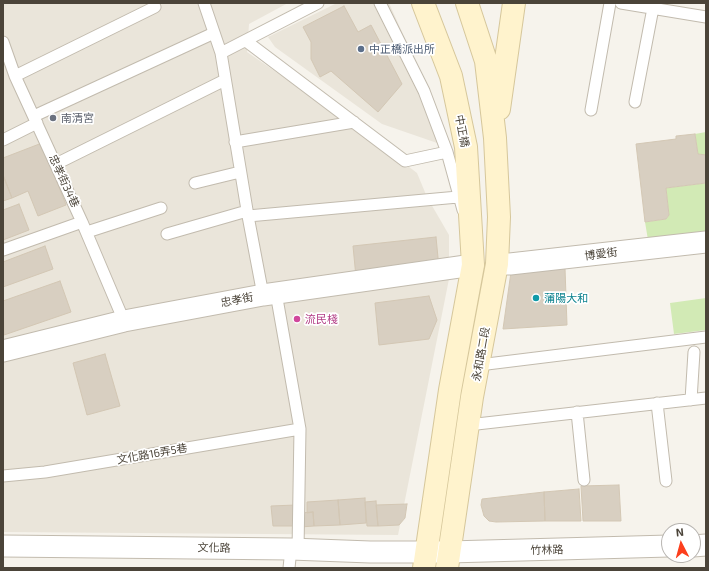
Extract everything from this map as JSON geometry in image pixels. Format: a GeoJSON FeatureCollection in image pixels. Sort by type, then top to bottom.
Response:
{"type":"FeatureCollection","features":[{"type":"Feature","properties":{"kind":"main road","name":"中正橋"},"geometry":{"type":"LineString","coordinates":[[423,3],[451,76],[466,147],[473,265]]}},
{"type":"Feature","properties":{"kind":"main road"},"geometry":{"type":"LineString","coordinates":[[467,3],[486,61],[495,138]]}},
{"type":"Feature","properties":{"kind":"main road"},"geometry":{"type":"LineString","coordinates":[[495,138],[514,3]]}},
{"type":"Feature","properties":{"kind":"main road","name":"永和路二段"},"geometry":{"type":"LineString","coordinates":[[448,560],[468,425],[497,264],[500,217],[495,138]]}},
{"type":"Feature","properties":{"kind":"main road","name":"永和路二段"},"geometry":{"type":"LineString","coordinates":[[424,560],[450,390],[473,265]]}},
{"type":"Feature","properties":{"kind":"street","name":"博愛街"},"geometry":{"type":"LineString","coordinates":[[497,264],[510,264],[706,242]]}},
{"type":"Feature","properties":{"kind":"street","name":"忠孝街"},"geometry":{"type":"LineString","coordinates":[[3,351],[124,321],[270,294],[473,265]]}},
{"type":"Feature","properties":{"kind":"street","name":"文化路"},"geometry":{"type":"LineString","coordinates":[[3,546],[424,560]]}},
{"type":"Feature","properties":{"kind":"street","name":"竹林路"},"geometry":{"type":"LineString","coordinates":[[424,560],[448,560],[661,547]]}},
{"type":"Feature","properties":{"kind":"lane"},"geometry":{"type":"LineString","coordinates":[[204,3],[221,54],[247,214],[270,294],[300,429],[293,556]]}},
{"type":"Feature","properties":{"kind":"lane"},"geometry":{"type":"LineString","coordinates":[[221,54],[318,3]]}},
{"type":"Feature","properties":{"kind":"lane"},"geometry":{"type":"LineString","coordinates":[[380,3],[424,91],[447,152],[458,197],[472,234]]}},
{"type":"Feature","properties":{"kind":"lane"},"geometry":{"type":"LineString","coordinates":[[591,110],[610,3]]}},
{"type":"Feature","properties":{"kind":"lane"},"geometry":{"type":"LineString","coordinates":[[621,3],[653,8],[686,8],[706,18]]}},
{"type":"Feature","properties":{"kind":"lane"},"geometry":{"type":"LineString","coordinates":[[15,76],[155,7]]}},
{"type":"Feature","properties":{"kind":"lane"},"geometry":{"type":"LineString","coordinates":[[635,102],[653,8]]}},
{"type":"Feature","properties":{"kind":"lane"},"geometry":{"type":"LineString","coordinates":[[3,140],[36,119],[214,33]]}},
{"type":"Feature","properties":{"kind":"lane"},"geometry":{"type":"LineString","coordinates":[[246,41],[405,161],[447,152]]}},
{"type":"Feature","properties":{"kind":"lane","name":"忠孝街34巷"},"geometry":{"type":"LineString","coordinates":[[3,42],[15,76],[85,227],[124,321]]}},
{"type":"Feature","properties":{"kind":"lane"},"geometry":{"type":"LineString","coordinates":[[56,164],[225,80]]}},
{"type":"Feature","properties":{"kind":"lane"},"geometry":{"type":"LineString","coordinates":[[235,142],[354,122]]}},
{"type":"Feature","properties":{"kind":"lane"},"geometry":{"type":"LineString","coordinates":[[195,183],[240,172]]}},
{"type":"Feature","properties":{"kind":"lane"},"geometry":{"type":"LineString","coordinates":[[167,234],[247,214],[458,197]]}},
{"type":"Feature","properties":{"kind":"lane"},"geometry":{"type":"LineString","coordinates":[[3,250],[161,208]]}},
{"type":"Feature","properties":{"kind":"lane"},"geometry":{"type":"LineString","coordinates":[[479,365],[706,337]]}},
{"type":"Feature","properties":{"kind":"lane"},"geometry":{"type":"LineString","coordinates":[[691,400],[694,352]]}},
{"type":"Feature","properties":{"kind":"lane"},"geometry":{"type":"LineString","coordinates":[[468,425],[706,398]]}},
{"type":"Feature","properties":{"kind":"lane"},"geometry":{"type":"LineString","coordinates":[[657,404],[666,481]]}},
{"type":"Feature","properties":{"kind":"lane"},"geometry":{"type":"LineString","coordinates":[[577,412],[584,480]]}},
{"type":"Feature","properties":{"kind":"lane","name":"文化路16弄5巷"},"geometry":{"type":"LineString","coordinates":[[3,476],[45,472],[300,429]]}},
{"type":"Feature","properties":{"kind":"shaded area"},"geometry":{"type":"Polygon","coordinates":[[[3,3],[288,3],[249,24],[247,52],[365,133],[417,173],[427,197],[449,235],[449,279],[398,535],[3,532],[3,3]]]}},
{"type":"Feature","properties":{"kind":"shaded area"},"geometry":{"type":"Polygon","coordinates":[[[337,3],[389,3],[430,94],[440,144],[382,124],[275,47],[268,37],[337,3]]]}},
{"type":"Feature","properties":{"kind":"green space"},"geometry":{"type":"Polygon","coordinates":[[[706,132],[706,155],[701,156],[701,154],[698,154],[695,134],[706,132]]]}},
{"type":"Feature","properties":{"kind":"green space"},"geometry":{"type":"Polygon","coordinates":[[[706,183],[706,233],[648,240],[645,222],[666,219],[669,215],[666,188],[706,183]]]}},
{"type":"Feature","properties":{"kind":"green space"},"geometry":{"type":"Polygon","coordinates":[[[706,298],[706,330],[674,334],[670,303],[706,298]]]}},
{"type":"Feature","properties":{"kind":"building"},"geometry":{"type":"Polygon","coordinates":[[[344,6],[358,32],[371,25],[402,84],[378,112],[331,71],[320,77],[311,59],[311,42],[303,27],[344,6]]]}},
{"type":"Feature","properties":{"kind":"building"},"geometry":{"type":"Polygon","coordinates":[[[695,134],[698,154],[706,155],[706,183],[666,188],[669,215],[666,219],[645,222],[636,144],[676,139],[676,136],[695,134]]]}},
{"type":"Feature","properties":{"kind":"building"},"geometry":{"type":"Polygon","coordinates":[[[42,143],[66,205],[38,216],[28,191],[12,198],[3,175],[3,158],[42,143]]]}},
{"type":"Feature","properties":{"kind":"building"},"geometry":{"type":"Polygon","coordinates":[[[3,175],[12,198],[3,201],[3,175]]]}},
{"type":"Feature","properties":{"kind":"building"},"geometry":{"type":"Polygon","coordinates":[[[19,204],[29,230],[3,240],[3,210],[19,204]]]}},
{"type":"Feature","properties":{"kind":"building"},"geometry":{"type":"Polygon","coordinates":[[[436,237],[439,268],[356,277],[353,246],[436,237]]]}},
{"type":"Feature","properties":{"kind":"building"},"geometry":{"type":"Polygon","coordinates":[[[45,246],[53,269],[3,287],[3,262],[45,246]]]}},
{"type":"Feature","properties":{"kind":"building","name":"蒲陽大和"},"geometry":{"type":"Polygon","coordinates":[[[565,268],[567,325],[503,329],[511,272],[565,268]]]}},
{"type":"Feature","properties":{"kind":"building"},"geometry":{"type":"Polygon","coordinates":[[[60,281],[71,312],[4,335],[3,301],[60,281]]]}},
{"type":"Feature","properties":{"kind":"building"},"geometry":{"type":"Polygon","coordinates":[[[429,296],[437,320],[429,339],[379,345],[375,303],[429,296]]]}},
{"type":"Feature","properties":{"kind":"building"},"geometry":{"type":"Polygon","coordinates":[[[105,354],[120,406],[87,415],[73,363],[105,354]]]}},
{"type":"Feature","properties":{"kind":"building"},"geometry":{"type":"Polygon","coordinates":[[[619,485],[621,521],[583,521],[581,486],[619,485]]]}},
{"type":"Feature","properties":{"kind":"building"},"geometry":{"type":"Polygon","coordinates":[[[579,489],[581,521],[545,521],[544,492],[579,489]]]}},
{"type":"Feature","properties":{"kind":"building"},"geometry":{"type":"Polygon","coordinates":[[[544,492],[545,521],[496,522],[489,521],[484,516],[481,505],[482,499],[544,492]]]}},
{"type":"Feature","properties":{"kind":"building"},"geometry":{"type":"Polygon","coordinates":[[[365,498],[366,523],[340,525],[338,500],[365,498]]]}},
{"type":"Feature","properties":{"kind":"building"},"geometry":{"type":"Polygon","coordinates":[[[338,500],[340,525],[314,526],[313,512],[307,513],[307,502],[338,500]]]}},
{"type":"Feature","properties":{"kind":"building"},"geometry":{"type":"Polygon","coordinates":[[[376,501],[378,526],[367,526],[365,502],[376,501]]]}},
{"type":"Feature","properties":{"kind":"building"},"geometry":{"type":"Polygon","coordinates":[[[407,504],[405,518],[399,525],[378,526],[376,505],[407,504]]]}},
{"type":"Feature","properties":{"kind":"building"},"geometry":{"type":"Polygon","coordinates":[[[296,505],[296,526],[273,526],[271,506],[296,505]]]}},
{"type":"Feature","properties":{"kind":"building"},"geometry":{"type":"Polygon","coordinates":[[[313,512],[314,526],[300,527],[300,513],[313,512]]]}},
{"type":"Feature","properties":{"kind":"place","name":"中正橋派出所"},"geometry":{"type":"Point","coordinates":[361,49]}},
{"type":"Feature","properties":{"kind":"place","name":"南清宮"},"geometry":{"type":"Point","coordinates":[53,118]}},
{"type":"Feature","properties":{"kind":"place","name":"蒲陽大和"},"geometry":{"type":"Point","coordinates":[536,298]}},
{"type":"Feature","properties":{"kind":"place","name":"流民棧"},"geometry":{"type":"Point","coordinates":[297,319]}}]}
